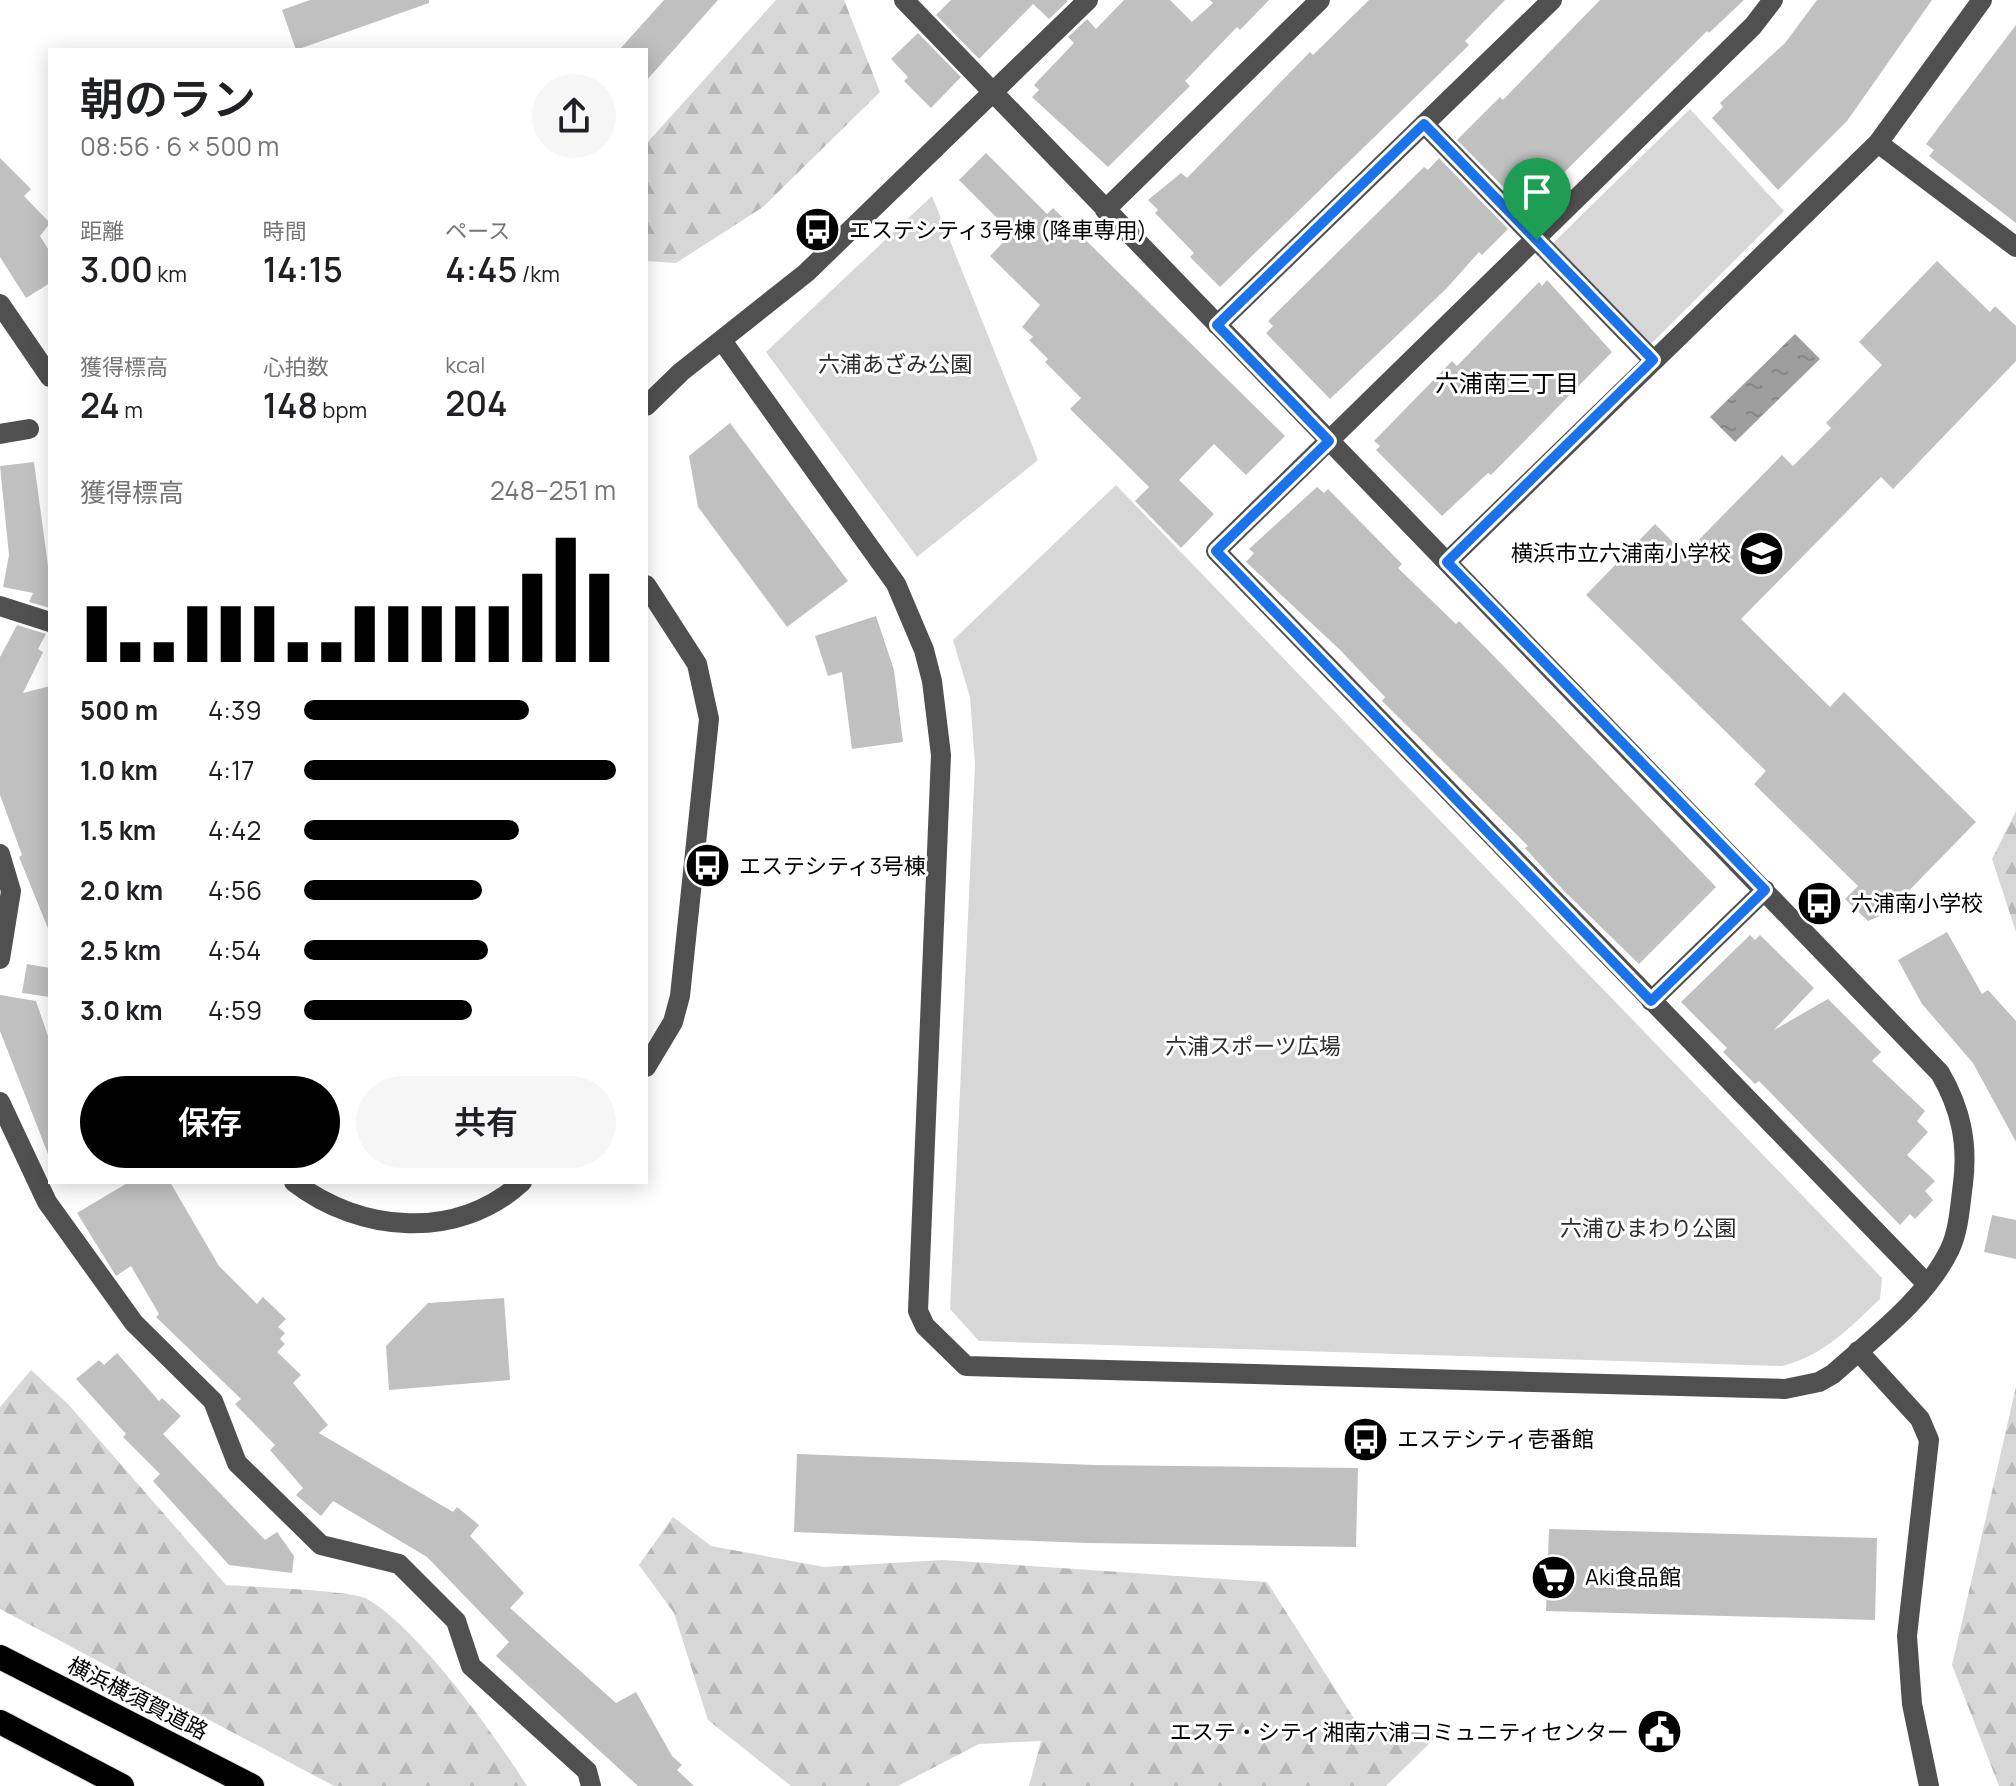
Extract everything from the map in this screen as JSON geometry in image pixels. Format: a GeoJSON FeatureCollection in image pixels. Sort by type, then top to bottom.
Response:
{"type":"FeatureCollection","features":[{"type":"Feature","properties":{"kind":"highway","name":"横浜横須賀道路"},"geometry":{"type":"LineString","coordinates":[[0,1657],[252,1786]]}},
{"type":"Feature","properties":{"kind":"highway"},"geometry":{"type":"LineString","coordinates":[[0,1722],[122,1786]]}},
{"type":"Feature","properties":{"kind":"street"},"geometry":{"type":"LineString","coordinates":[[723,342],[881,557],[910,615],[932,681],[941,755],[918,1311],[925,1326],[961,1362],[974,1367],[1785,1389],[1819,1382],[1858,1351],[1926,1283],[1950,1250],[1959,1215],[1965,1144],[1957,1106],[1940,1073],[904,0]]}},
{"type":"Feature","properties":{"kind":"street"},"geometry":{"type":"LineString","coordinates":[[648,404],[681,372],[723,342],[806,273],[1088,0]]}},
{"type":"Feature","properties":{"kind":"street"},"geometry":{"type":"LineString","coordinates":[[1105,210],[1320,0]]}},
{"type":"Feature","properties":{"kind":"street"},"geometry":{"type":"LineString","coordinates":[[1217,325],[1552,0]]}},
{"type":"Feature","properties":{"kind":"street"},"geometry":{"type":"LineString","coordinates":[[1773,0],[1753,26],[1537,240],[1216,551],[1926,1283]]}},
{"type":"Feature","properties":{"kind":"street"},"geometry":{"type":"LineString","coordinates":[[1447,562],[1878,143],[1982,0]]}},
{"type":"Feature","properties":{"kind":"street"},"geometry":{"type":"LineString","coordinates":[[1424,124],[1653,360]]}},
{"type":"Feature","properties":{"kind":"street"},"geometry":{"type":"LineString","coordinates":[[1878,143],[2016,247]]}},
{"type":"Feature","properties":{"kind":"street"},"geometry":{"type":"LineString","coordinates":[[0,304],[48,374]]}},
{"type":"Feature","properties":{"kind":"street"},"geometry":{"type":"LineString","coordinates":[[0,434],[29,429]]}},
{"type":"Feature","properties":{"kind":"street"},"geometry":{"type":"LineString","coordinates":[[648,588],[697,664],[709,719],[680,996],[673,1022],[648,1064]]}},
{"type":"Feature","properties":{"kind":"street"},"geometry":{"type":"LineString","coordinates":[[0,606],[48,621]]}},
{"type":"Feature","properties":{"kind":"street"},"geometry":{"type":"LineString","coordinates":[[0,854],[11,891],[0,959]]}},
{"type":"Feature","properties":{"kind":"street"},"geometry":{"type":"LineString","coordinates":[[1651,1001],[1765,890]]}},
{"type":"Feature","properties":{"kind":"street"},"geometry":{"type":"LineString","coordinates":[[0,1102],[47,1202],[134,1323],[213,1401],[237,1463],[321,1545],[399,1564],[456,1621],[471,1666],[587,1771],[591,1786]]}},
{"type":"Feature","properties":{"kind":"street"},"geometry":{"type":"LineString","coordinates":[[298,1184],[345,1211],[403,1224],[434,1223],[477,1211],[490,1206],[519,1184]]}},
{"type":"Feature","properties":{"kind":"street"},"geometry":{"type":"LineString","coordinates":[[1858,1351],[1920,1419],[1929,1440],[1907,1636],[1912,1704],[1929,1786]]}},
{"type":"Feature","properties":{"kind":"green space"},"geometry":{"type":"Polygon","coordinates":[[[776,0],[844,0],[880,92],[763,207],[676,263],[648,261],[648,142],[776,0]]]}},
{"type":"Feature","properties":{"kind":"green space"},"geometry":{"type":"Polygon","coordinates":[[[1690,109],[1784,211],[1649,346],[1549,247],[1690,109]]]}},
{"type":"Feature","properties":{"kind":"green space","name":"六浦あざみ公園"},"geometry":{"type":"Polygon","coordinates":[[[932,196],[1038,460],[917,557],[766,352],[932,196]]]}},
{"type":"Feature","properties":{"kind":"green space","name":"六浦スポーツ広場"},"geometry":{"type":"Polygon","coordinates":[[[1116,485],[1882,1278],[1880,1299],[1847,1330],[1824,1348],[1782,1366],[979,1341],[950,1309],[975,764],[970,697],[953,640],[1116,485]]]}},
{"type":"Feature","properties":{"kind":"green space"},"geometry":{"type":"Polygon","coordinates":[[[2016,811],[2016,932],[1992,859],[2016,811]]]}},
{"type":"Feature","properties":{"kind":"green space"},"geometry":{"type":"Polygon","coordinates":[[[31,1370],[68,1404],[226,1585],[355,1595],[385,1611],[453,1683],[527,1786],[334,1786],[0,1609],[0,1407],[31,1370]]]}},
{"type":"Feature","properties":{"kind":"green space"},"geometry":{"type":"Polygon","coordinates":[[[2016,1387],[2016,1786],[1999,1786],[1952,1665],[2016,1387]]]}},
{"type":"Feature","properties":{"kind":"green space"},"geometry":{"type":"Polygon","coordinates":[[[673,1517],[711,1546],[824,1567],[943,1560],[1267,1582],[1360,1728],[1439,1734],[1386,1786],[1029,1786],[1041,1741],[979,1744],[898,1786],[791,1786],[708,1720],[674,1613],[639,1565],[673,1517]]]}},
{"type":"Feature","properties":{"kind":"water"},"geometry":{"type":"Polygon","coordinates":[[[1795,334],[1820,359],[1735,442],[1710,417],[1795,334]]]}},
{"type":"Feature","properties":{"kind":"building"},"geometry":{"type":"Polygon","coordinates":[[[310,0],[429,0],[429,3],[302,48],[295,48],[282,10],[310,0]]]}},
{"type":"Feature","properties":{"kind":"building"},"geometry":{"type":"Polygon","coordinates":[[[664,0],[718,0],[648,79],[648,48],[621,48],[664,0]]]}},
{"type":"Feature","properties":{"kind":"building"},"geometry":{"type":"Polygon","coordinates":[[[951,0],[1068,1],[1049,19],[1033,4],[979,59],[936,15],[951,0]]]}},
{"type":"Feature","properties":{"kind":"building"},"geometry":{"type":"Polygon","coordinates":[[[1124,0],[1170,0],[1192,22],[1213,3],[1210,0],[1269,0],[1240,30],[1237,27],[1185,81],[1190,86],[1108,167],[1032,97],[1039,90],[1034,85],[1074,43],[1068,37],[1087,19],[1096,29],[1124,0]]]}},
{"type":"Feature","properties":{"kind":"building"},"geometry":{"type":"Polygon","coordinates":[[[1369,0],[1505,0],[1465,41],[1469,45],[1220,287],[1190,257],[1194,253],[1155,213],[1158,210],[1148,200],[1181,173],[1187,178],[1310,52],[1313,55],[1369,0]]]}},
{"type":"Feature","properties":{"kind":"building"},"geometry":{"type":"Polygon","coordinates":[[[1600,0],[1744,0],[1709,33],[1707,31],[1526,210],[1457,140],[1500,97],[1503,100],[1600,0]]]}},
{"type":"Feature","properties":{"kind":"building"},"geometry":{"type":"Polygon","coordinates":[[[1817,0],[1932,0],[1847,121],[1778,190],[1712,118],[1723,107],[1720,103],[1785,43],[1817,0]]]}},
{"type":"Feature","properties":{"kind":"building"},"geometry":{"type":"Polygon","coordinates":[[[2016,25],[2016,223],[1929,156],[1934,150],[1926,144],[2016,25]]]}},
{"type":"Feature","properties":{"kind":"building"},"geometry":{"type":"Polygon","coordinates":[[[918,33],[961,77],[931,108],[904,81],[908,77],[891,59],[918,33]]]}},
{"type":"Feature","properties":{"kind":"building"},"geometry":{"type":"Polygon","coordinates":[[[986,153],[1047,214],[1053,208],[1285,436],[1246,475],[1214,444],[1179,480],[1214,514],[1181,548],[1135,501],[1149,487],[1070,409],[1081,398],[1045,362],[1048,359],[1029,340],[1033,337],[1022,327],[1040,305],[990,256],[1012,233],[959,180],[986,153]]]}},
{"type":"Feature","properties":{"kind":"building"},"geometry":{"type":"Polygon","coordinates":[[[0,158],[31,189],[24,196],[48,221],[40,236],[48,249],[48,284],[26,298],[0,257],[0,158]]]}},
{"type":"Feature","properties":{"kind":"building"},"geometry":{"type":"Polygon","coordinates":[[[1439,158],[1508,229],[1482,255],[1479,252],[1446,289],[1330,399],[1266,333],[1273,326],[1268,321],[1424,167],[1428,170],[1439,158]]]}},
{"type":"Feature","properties":{"kind":"building"},"geometry":{"type":"Polygon","coordinates":[[[1937,261],[1990,312],[1995,306],[2016,326],[2016,361],[1893,489],[1881,477],[1741,619],[1830,707],[1844,692],[1976,822],[1887,913],[1868,921],[1845,899],[1858,886],[1754,784],[1766,771],[1586,595],[1655,524],[1685,554],[1782,455],[1793,466],[1831,428],[1826,423],[1882,365],[1859,342],[1937,261]]]}},
{"type":"Feature","properties":{"kind":"building"},"geometry":{"type":"Polygon","coordinates":[[[1547,280],[1612,352],[1491,475],[1488,473],[1442,516],[1376,450],[1380,446],[1374,441],[1452,361],[1457,366],[1539,282],[1542,286],[1547,280]]]}},
{"type":"Feature","properties":{"kind":"building"},"geometry":{"type":"Polygon","coordinates":[[[730,423],[848,581],[787,627],[698,507],[689,456],[730,423]]]}},
{"type":"Feature","properties":{"kind":"building"},"geometry":{"type":"Polygon","coordinates":[[[34,462],[48,566],[48,607],[29,602],[33,593],[3,587],[9,555],[0,466],[34,462]]]}},
{"type":"Feature","properties":{"kind":"building"},"geometry":{"type":"Polygon","coordinates":[[[1317,487],[1324,493],[1328,489],[1402,564],[1398,568],[1456,624],[1459,621],[1486,648],[1716,887],[1639,964],[1564,891],[1525,848],[1528,846],[1382,701],[1385,697],[1338,648],[1246,562],[1254,553],[1249,549],[1317,487]]]}},
{"type":"Feature","properties":{"kind":"building"},"geometry":{"type":"Polygon","coordinates":[[[876,616],[894,670],[903,742],[852,749],[842,672],[828,676],[815,636],[876,616]]]}},
{"type":"Feature","properties":{"kind":"building"},"geometry":{"type":"Polygon","coordinates":[[[17,625],[46,634],[38,649],[43,652],[23,693],[48,687],[48,929],[19,857],[22,855],[0,795],[0,657],[17,625]]]}},
{"type":"Feature","properties":{"kind":"building"},"geometry":{"type":"Polygon","coordinates":[[[1947,932],[1982,994],[1988,990],[2016,1021],[2016,1142],[1973,1063],[1922,1004],[1898,960],[1947,932]]]}},
{"type":"Feature","properties":{"kind":"building"},"geometry":{"type":"Polygon","coordinates":[[[1750,935],[1755,940],[1760,935],[1814,988],[1774,1030],[1828,999],[1881,1052],[1872,1061],[1925,1111],[1917,1121],[1928,1132],[1907,1155],[1935,1181],[1925,1191],[1933,1200],[1915,1219],[1910,1214],[1900,1225],[1759,1081],[1755,1084],[1723,1052],[1727,1048],[1681,1002],[1750,935]]]}},
{"type":"Feature","properties":{"kind":"building"},"geometry":{"type":"Polygon","coordinates":[[[27,964],[48,968],[48,997],[22,993],[27,964]]]}},
{"type":"Feature","properties":{"kind":"building"},"geometry":{"type":"Polygon","coordinates":[[[0,995],[36,1001],[48,1036],[48,1154],[0,1031],[0,995]]]}},
{"type":"Feature","properties":{"kind":"building"},"geometry":{"type":"Polygon","coordinates":[[[126,1184],[171,1184],[219,1266],[257,1304],[263,1297],[286,1319],[278,1327],[285,1333],[280,1339],[285,1344],[277,1352],[301,1375],[293,1383],[328,1425],[319,1433],[453,1512],[457,1507],[479,1525],[470,1536],[524,1593],[510,1608],[616,1703],[636,1692],[672,1756],[682,1765],[677,1770],[694,1786],[638,1786],[496,1656],[509,1642],[427,1557],[333,1501],[321,1516],[296,1495],[303,1488],[270,1450],[275,1445],[235,1404],[241,1399],[156,1317],[159,1314],[131,1266],[116,1276],[77,1213],[126,1184]]]}},
{"type":"Feature","properties":{"kind":"building"},"geometry":{"type":"Polygon","coordinates":[[[1992,1215],[2016,1220],[2016,1259],[1984,1252],[1992,1215]]]}},
{"type":"Feature","properties":{"kind":"building"},"geometry":{"type":"Polygon","coordinates":[[[504,1298],[510,1380],[389,1390],[386,1346],[428,1303],[504,1298]]]}},
{"type":"Feature","properties":{"kind":"building"},"geometry":{"type":"Polygon","coordinates":[[[117,1353],[159,1401],[162,1398],[181,1416],[163,1434],[265,1540],[277,1532],[294,1556],[292,1573],[229,1565],[153,1481],[160,1474],[123,1437],[126,1434],[76,1379],[99,1360],[104,1365],[117,1353]]]}},
{"type":"Feature","properties":{"kind":"building"},"geometry":{"type":"Polygon","coordinates":[[[797,1454],[1094,1465],[1358,1468],[1356,1547],[1088,1543],[794,1532],[797,1454]]]}},
{"type":"Feature","properties":{"kind":"building"},"geometry":{"type":"Polygon","coordinates":[[[1549,1529],[1877,1538],[1875,1620],[1546,1611],[1549,1529]]]}},
{"type":"Feature","properties":{"kind":"place","name":"エステシティ3号棟 (降車専用)"},"geometry":{"type":"Point","coordinates":[818,230]}},
{"type":"Feature","properties":{"kind":"place","name":"横浜市立六浦南小学校"},"geometry":{"type":"Point","coordinates":[1762,553]}},
{"type":"Feature","properties":{"kind":"place","name":"エステシティ3号棟"},"geometry":{"type":"Point","coordinates":[708,866]}},
{"type":"Feature","properties":{"kind":"place","name":"六浦南小学校"},"geometry":{"type":"Point","coordinates":[1820,903]}},
{"type":"Feature","properties":{"kind":"place","name":"エステシティ壱番館"},"geometry":{"type":"Point","coordinates":[1366,1439]}},
{"type":"Feature","properties":{"kind":"place","name":"Aki食品館"},"geometry":{"type":"Point","coordinates":[1554,1577]}},
{"type":"Feature","properties":{"kind":"place","name":"エステ・シティ湘南六浦コミュニティセンター"},"geometry":{"type":"Point","coordinates":[1660,1732]}},
{"type":"Feature","properties":{"kind":"district","name":"六浦南三丁目"},"geometry":{"type":"Point","coordinates":[1507,382]}},
{"type":"Feature","properties":{"kind":"route"},"geometry":{"type":"LineString","coordinates":[[1424,124],[1537,240],[1653,360],[1447,562],[1765,890],[1651,1001],[1216,551],[1329,441],[1217,325],[1424,124]]}},
{"type":"Feature","properties":{"kind":"park label","name":"六浦ひまわり公園"},"geometry":{"type":"Point","coordinates":[1648,1228]}}]}
